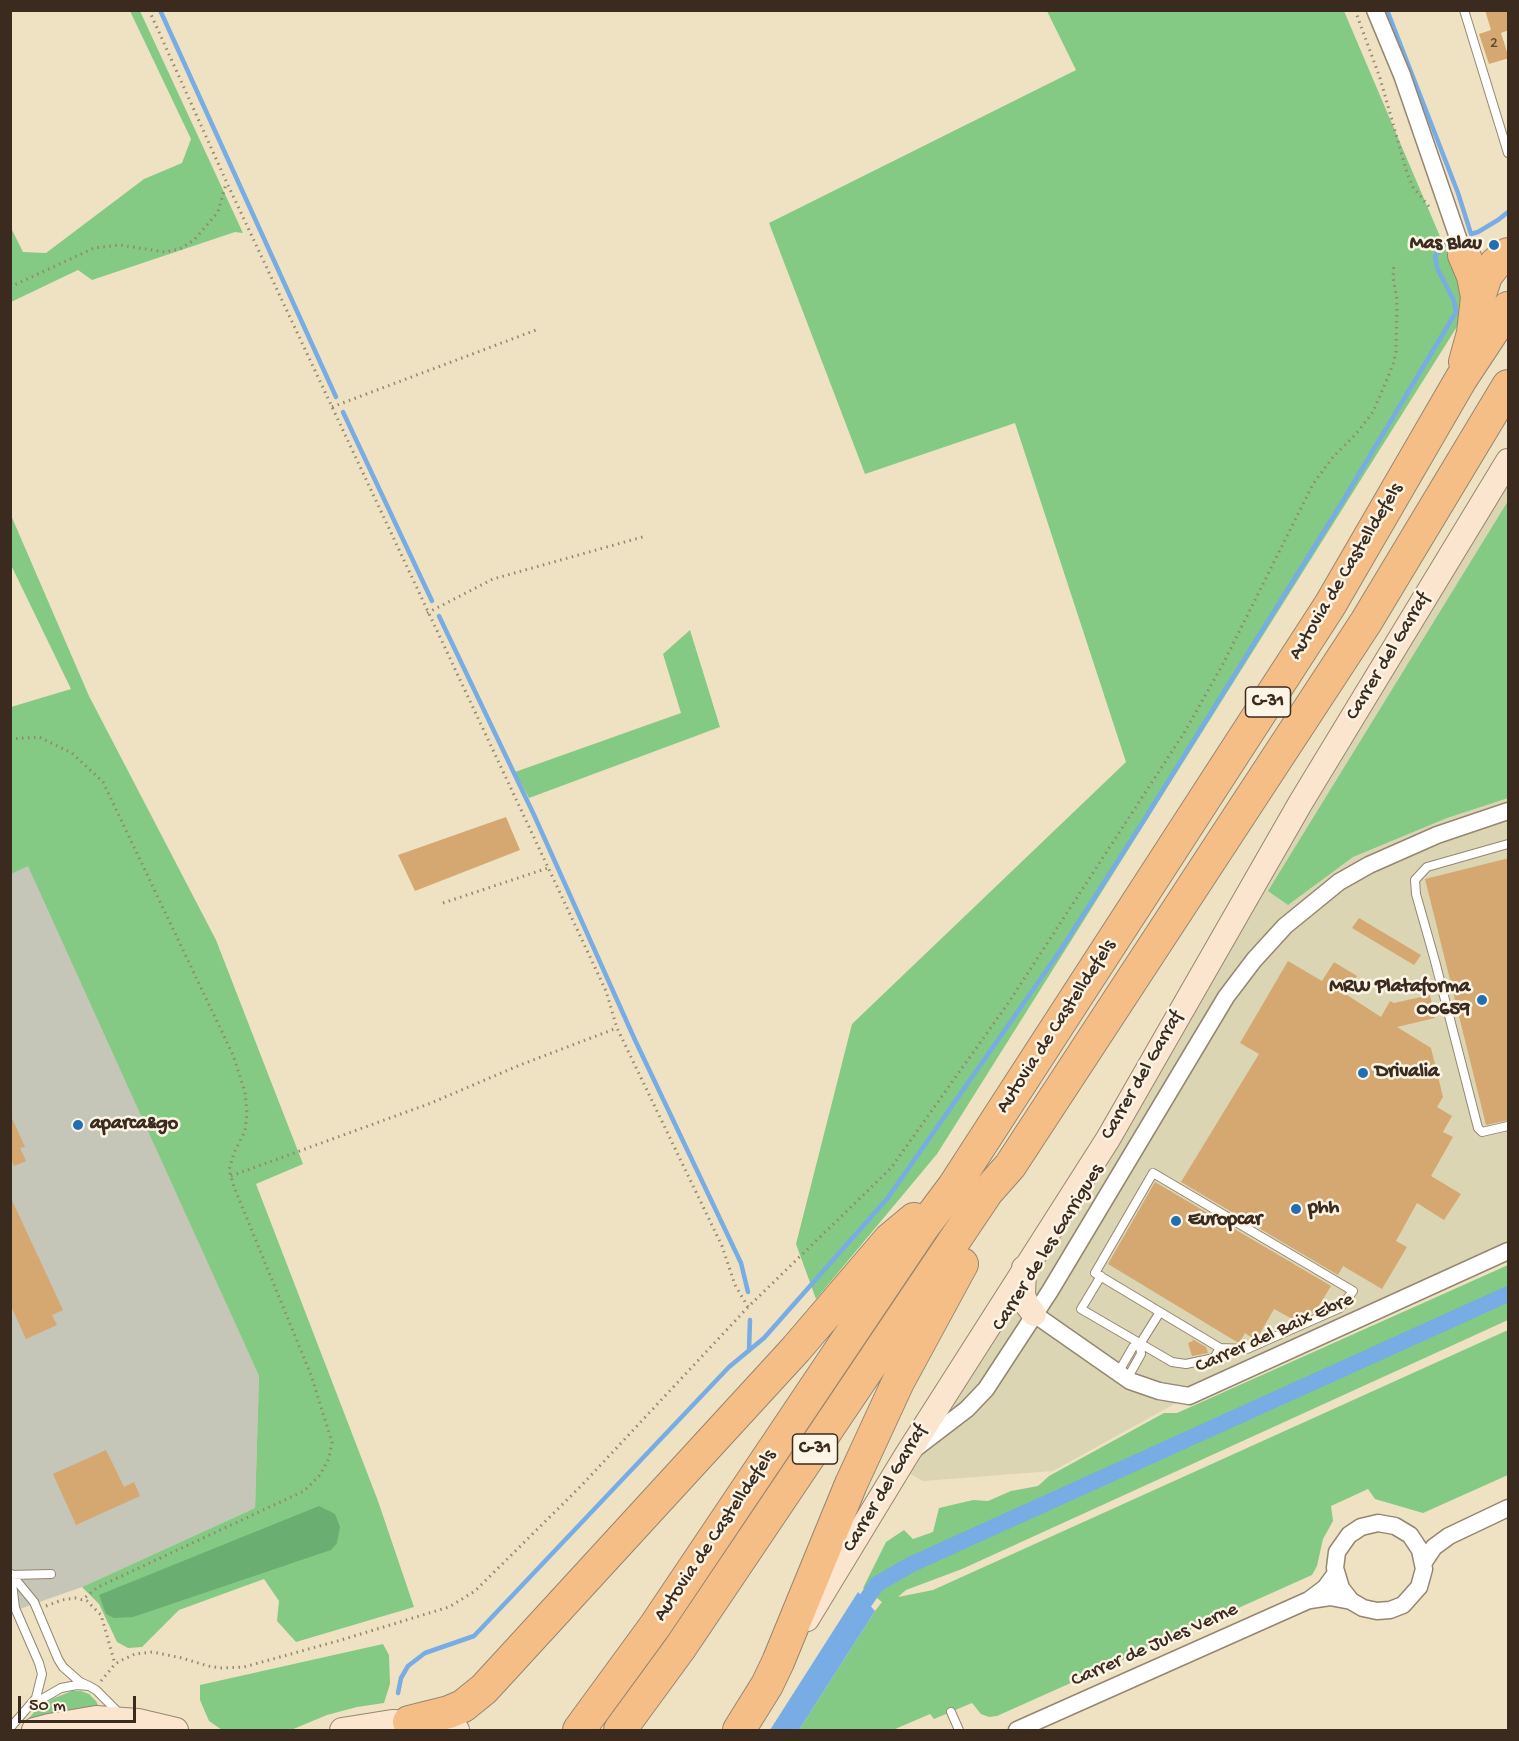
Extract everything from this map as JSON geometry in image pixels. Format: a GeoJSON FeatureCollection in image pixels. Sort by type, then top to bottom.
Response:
{"type":"FeatureCollection","features":[{"type":"Feature","properties":{"kind":"highway"},"geometry":{"type":"LineString","coordinates":[[1464,255],[1480,264],[1509,253]]}},
{"type":"Feature","properties":{"kind":"highway"},"geometry":{"type":"LineString","coordinates":[[1476,307],[1486,276],[1496,263],[1509,253]]}},
{"type":"Feature","properties":{"kind":"highway"},"geometry":{"type":"LineString","coordinates":[[1461,379],[1473,333],[1476,307],[1475,284],[1464,255]]}},
{"type":"Feature","properties":{"kind":"highway","name":"Autovia de Castelldefels"},"geometry":{"type":"LineString","coordinates":[[579,1731],[655,1626],[921,1230],[954,1186],[1324,613],[1461,379],[1509,308]]}},
{"type":"Feature","properties":{"kind":"highway","name":"Autovia de Castelldefels"},"geometry":{"type":"LineString","coordinates":[[620,1731],[680,1648],[987,1192],[1010,1167],[1366,622],[1509,386]]}},
{"type":"Feature","properties":{"kind":"highway"},"geometry":{"type":"LineString","coordinates":[[739,1731],[766,1685],[874,1433],[921,1339],[980,1234],[1010,1167]]}},
{"type":"Feature","properties":{"kind":"highway"},"geometry":{"type":"LineString","coordinates":[[409,1722],[463,1706],[484,1689],[796,1349],[891,1239],[954,1186]]}},
{"type":"Feature","properties":{"kind":"main road","name":"Carrer del Garraf"},"geometry":{"type":"LineString","coordinates":[[766,1685],[906,1456],[1108,1139],[1301,802],[1509,461]]}},
{"type":"Feature","properties":{"kind":"main road"},"geometry":{"type":"LineString","coordinates":[[1024,1268],[1023,1294],[1034,1314]]}},
{"type":"Feature","properties":{"kind":"main road"},"geometry":{"type":"LineString","coordinates":[[32,1719],[49,1726],[96,1718],[134,1726],[176,1731]]}},
{"type":"Feature","properties":{"kind":"main road"},"geometry":{"type":"LineString","coordinates":[[342,1731],[375,1723],[409,1722],[457,1731]]}},
{"type":"Feature","properties":{"kind":"main road"},"geometry":{"type":"LineString","coordinates":[[76,1731],[134,1726]]}},
{"type":"Feature","properties":{"kind":"street"},"geometry":{"type":"LineString","coordinates":[[1375,10],[1402,75],[1464,255]]}},
{"type":"Feature","properties":{"kind":"street","name":"Carrer de les Garrigues"},"geometry":{"type":"LineString","coordinates":[[906,1456],[968,1409],[980,1396],[1050,1291],[1226,997],[1254,960],[1285,926],[1339,882],[1370,865],[1437,835],[1509,811]]}},
{"type":"Feature","properties":{"kind":"street","name":"Carrer del Baix Ebre"},"geometry":{"type":"LineString","coordinates":[[1034,1314],[1123,1376],[1159,1391],[1189,1396],[1509,1251]]}},
{"type":"Feature","properties":{"kind":"street","name":"Carrer de Jules Verne"},"geometry":{"type":"LineString","coordinates":[[1309,1600],[1330,1597],[1349,1599],[1363,1608],[1377,1611],[1390,1610],[1403,1605],[1419,1587],[1424,1562],[1434,1547],[1449,1536],[1509,1508]]}},
{"type":"Feature","properties":{"kind":"street","name":"Carrer de Jules Verne"},"geometry":{"type":"LineString","coordinates":[[1017,1731],[1309,1600],[1325,1587],[1335,1573],[1336,1557],[1348,1535],[1361,1527],[1378,1523],[1389,1524],[1405,1531],[1413,1539],[1449,1536]]}},
{"type":"Feature","properties":{"kind":"street"},"geometry":{"type":"LineString","coordinates":[[1413,1539],[1424,1562]]}},
{"type":"Feature","properties":{"kind":"street"},"geometry":{"type":"LineString","coordinates":[[1335,1573],[1338,1583],[1349,1599]]}},
{"type":"Feature","properties":{"kind":"lane"},"geometry":{"type":"LineString","coordinates":[[1464,10],[1509,153]]}},
{"type":"Feature","properties":{"kind":"lane"},"geometry":{"type":"LineString","coordinates":[[1509,844],[1427,867],[1415,880],[1416,894],[1478,1128],[1482,1132],[1509,1126]]}},
{"type":"Feature","properties":{"kind":"lane"},"geometry":{"type":"LineString","coordinates":[[1153,1173],[1353,1291],[1340,1308],[1247,1349],[1220,1348],[1101,1276],[1095,1273],[1153,1173]]}},
{"type":"Feature","properties":{"kind":"lane"},"geometry":{"type":"LineString","coordinates":[[1101,1276],[1081,1310],[1172,1362],[1186,1364],[1214,1358],[1220,1348]]}},
{"type":"Feature","properties":{"kind":"lane"},"geometry":{"type":"LineString","coordinates":[[1123,1376],[1141,1354],[1140,1344],[1160,1312]]}},
{"type":"Feature","properties":{"kind":"lane"},"geometry":{"type":"LineString","coordinates":[[11,1575],[51,1574]]}},
{"type":"Feature","properties":{"kind":"lane"},"geometry":{"type":"LineString","coordinates":[[11,1575],[34,1602],[63,1667],[80,1682],[92,1688],[134,1726]]}},
{"type":"Feature","properties":{"kind":"lane"},"geometry":{"type":"LineString","coordinates":[[11,1575],[15,1608],[42,1674],[32,1719]]}},
{"type":"Feature","properties":{"kind":"lane"},"geometry":{"type":"LineString","coordinates":[[10,1728],[32,1719],[61,1688],[77,1685],[92,1688]]}},
{"type":"Feature","properties":{"kind":"lane"},"geometry":{"type":"LineString","coordinates":[[951,1712],[959,1731]]}},
{"type":"Feature","properties":{"kind":"path"},"geometry":{"type":"LineString","coordinates":[[149,10],[226,183],[606,991],[617,1029],[722,1246],[735,1285],[748,1306]]}},
{"type":"Feature","properties":{"kind":"path"},"geometry":{"type":"LineString","coordinates":[[1355,10],[1380,78],[1407,173],[1413,188],[1434,212]]}},
{"type":"Feature","properties":{"kind":"path"},"geometry":{"type":"LineString","coordinates":[[10,287],[94,248],[120,245],[165,252],[180,249],[194,240],[218,212],[226,183]]}},
{"type":"Feature","properties":{"kind":"path"},"geometry":{"type":"LineString","coordinates":[[92,1688],[115,1664],[135,1654],[153,1652],[220,1668],[244,1667],[449,1607],[476,1591],[565,1502],[748,1306],[891,1168],[1009,1002],[1184,733],[1223,664],[1313,484],[1333,457],[1356,434],[1373,412],[1393,365],[1396,352],[1397,300],[1393,277],[1394,264]]}},
{"type":"Feature","properties":{"kind":"path"},"geometry":{"type":"LineString","coordinates":[[332,407],[536,330]]}},
{"type":"Feature","properties":{"kind":"path"},"geometry":{"type":"LineString","coordinates":[[427,613],[494,579],[646,536]]}},
{"type":"Feature","properties":{"kind":"path"},"geometry":{"type":"LineString","coordinates":[[10,739],[39,737],[72,753],[103,782],[233,1055],[245,1092],[248,1113],[245,1131],[234,1153],[229,1170],[311,1375],[332,1442],[329,1458],[321,1475],[304,1491],[98,1587],[82,1600]]}},
{"type":"Feature","properties":{"kind":"path"},"geometry":{"type":"LineString","coordinates":[[443,903],[548,868]]}},
{"type":"Feature","properties":{"kind":"path"},"geometry":{"type":"LineString","coordinates":[[231,1176],[431,1103],[520,1065],[617,1029]]}},
{"type":"Feature","properties":{"kind":"path"},"geometry":{"type":"LineString","coordinates":[[41,1607],[75,1598],[87,1601],[101,1615],[115,1664]]}},
{"type":"Feature","properties":{"kind":"shaded area"},"geometry":{"type":"Polygon","coordinates":[[[1508,461],[1508,1251],[1189,1396],[1053,1471],[923,1481],[899,1468],[1508,461]]]}},
{"type":"Feature","properties":{"kind":"shaded area","name":"aparca&go"},"geometry":{"type":"Polygon","coordinates":[[[29,865],[259,1376],[255,1508],[82,1587],[11,1612],[10,874],[29,865]]]}},
{"type":"Feature","properties":{"kind":"green space"},"geometry":{"type":"Polygon","coordinates":[[[130,11],[140,11],[243,233],[235,232],[92,280],[78,270],[11,302],[11,228],[23,252],[46,253],[144,179],[182,163],[191,139],[130,11]]]}},
{"type":"Feature","properties":{"kind":"green space"},"geometry":{"type":"Polygon","coordinates":[[[1047,11],[1344,11],[1456,274],[1465,314],[937,1154],[816,1299],[796,1244],[852,1024],[1126,762],[1015,423],[865,474],[769,223],[1076,70],[1047,11]]]}},
{"type":"Feature","properties":{"kind":"green space"},"geometry":{"type":"Polygon","coordinates":[[[1508,501],[1508,798],[1447,818],[1353,857],[1288,905],[1268,891],[1508,501]]]}},
{"type":"Feature","properties":{"kind":"green space"},"geometry":{"type":"Polygon","coordinates":[[[10,513],[89,696],[216,940],[303,1164],[256,1184],[378,1501],[414,1607],[296,1642],[277,1621],[279,1601],[264,1579],[179,1610],[142,1647],[128,1648],[117,1642],[99,1604],[82,1587],[255,1508],[259,1376],[28,866],[11,874],[11,707],[71,689],[11,565],[10,513]]]}},
{"type":"Feature","properties":{"kind":"green space"},"geometry":{"type":"Polygon","coordinates":[[[690,630],[720,727],[529,798],[515,772],[681,713],[663,654],[690,630]]]}},
{"type":"Feature","properties":{"kind":"green space"},"geometry":{"type":"Polygon","coordinates":[[[1508,1265],[1508,1320],[962,1569],[906,1590],[898,1597],[933,1590],[1508,1330],[1508,1475],[1423,1513],[1375,1499],[1368,1489],[1331,1506],[1333,1521],[1323,1539],[1317,1566],[1312,1575],[997,1716],[989,1717],[981,1714],[972,1703],[934,1719],[930,1714],[893,1730],[799,1730],[882,1602],[863,1588],[886,1542],[904,1530],[913,1539],[933,1532],[939,1508],[973,1500],[988,1501],[1011,1491],[1038,1486],[1049,1476],[1164,1413],[1177,1413],[1508,1265]]]}},
{"type":"Feature","properties":{"kind":"green space"},"geometry":{"type":"Polygon","coordinates":[[[319,1506],[335,1514],[340,1527],[337,1543],[331,1550],[133,1617],[114,1618],[106,1614],[99,1595],[319,1506]]]}},
{"type":"Feature","properties":{"kind":"green space"},"geometry":{"type":"Polygon","coordinates":[[[383,1644],[389,1655],[390,1684],[384,1703],[327,1715],[291,1730],[222,1730],[209,1721],[200,1700],[200,1685],[383,1644]]]}},
{"type":"Feature","properties":{"kind":"green space"},"geometry":{"type":"Polygon","coordinates":[[[72,1691],[89,1694],[100,1709],[21,1729],[36,1710],[52,1699],[72,1691]]]}},
{"type":"Feature","properties":{"kind":"water"},"geometry":{"type":"Polygon","coordinates":[[[858,1592],[875,1611],[799,1730],[770,1730],[858,1592]]]}},
{"type":"Feature","properties":{"kind":"building"},"geometry":{"type":"Polygon","coordinates":[[[1485,10],[1509,10],[1509,30],[1501,33],[1509,58],[1489,64],[1479,34],[1491,30],[1485,10]]]}},
{"type":"Feature","properties":{"kind":"building"},"geometry":{"type":"Polygon","coordinates":[[[506,817],[520,850],[415,891],[398,855],[506,817]]]}},
{"type":"Feature","properties":{"kind":"building","name":"MRW Plataforma 00659"},"geometry":{"type":"Polygon","coordinates":[[[1509,858],[1509,1120],[1486,1125],[1425,879],[1509,858]]]}},
{"type":"Feature","properties":{"kind":"building"},"geometry":{"type":"Polygon","coordinates":[[[1359,918],[1421,955],[1414,965],[1352,928],[1359,918]]]}},
{"type":"Feature","properties":{"kind":"building"},"geometry":{"type":"Polygon","coordinates":[[[1288,961],[1322,981],[1334,962],[1357,976],[1347,995],[1381,1017],[1390,1001],[1394,1003],[1430,995],[1435,1018],[1397,1027],[1431,1048],[1443,1097],[1437,1107],[1452,1116],[1443,1132],[1453,1137],[1431,1176],[1461,1194],[1444,1220],[1417,1203],[1396,1241],[1407,1247],[1382,1289],[1343,1266],[1338,1275],[1181,1182],[1259,1054],[1240,1043],[1288,961]]]}},
{"type":"Feature","properties":{"kind":"building"},"geometry":{"type":"Polygon","coordinates":[[[10,1114],[25,1147],[20,1148],[26,1161],[14,1166],[10,1158],[10,1114]]]}},
{"type":"Feature","properties":{"kind":"building","name":"Europcar"},"geometry":{"type":"Polygon","coordinates":[[[1155,1182],[1331,1286],[1315,1312],[1296,1321],[1274,1309],[1258,1337],[1254,1339],[1245,1333],[1240,1342],[1237,1342],[1108,1264],[1155,1182]]]}},
{"type":"Feature","properties":{"kind":"building"},"geometry":{"type":"Polygon","coordinates":[[[10,1196],[63,1310],[52,1315],[57,1325],[26,1339],[10,1304],[10,1196]]]}},
{"type":"Feature","properties":{"kind":"building"},"geometry":{"type":"Polygon","coordinates":[[[1192,1339],[1206,1347],[1208,1353],[1192,1356],[1188,1343],[1193,1341],[1192,1339]]]}},
{"type":"Feature","properties":{"kind":"building"},"geometry":{"type":"Polygon","coordinates":[[[106,1450],[124,1487],[134,1482],[140,1496],[76,1525],[53,1474],[106,1450]]]}},
{"type":"Feature","properties":{"kind":"waterway"},"geometry":{"type":"LineString","coordinates":[[160,10],[336,397]]}},
{"type":"Feature","properties":{"kind":"waterway"},"geometry":{"type":"LineString","coordinates":[[1387,10],[1458,193],[1471,234],[1478,232],[1508,212]]}},
{"type":"Feature","properties":{"kind":"waterway"},"geometry":{"type":"LineString","coordinates":[[398,1693],[401,1678],[408,1666],[425,1653],[474,1636],[729,1367],[764,1338],[887,1199],[1060,951],[1341,504],[1456,312],[1454,301],[1437,268],[1435,256],[1446,244]]}},
{"type":"Feature","properties":{"kind":"waterway"},"geometry":{"type":"LineString","coordinates":[[343,412],[432,601]]}},
{"type":"Feature","properties":{"kind":"waterway"},"geometry":{"type":"LineString","coordinates":[[439,616],[534,815],[635,1040],[741,1263],[748,1292]]}},
{"type":"Feature","properties":{"kind":"waterway"},"geometry":{"type":"LineString","coordinates":[[854,1617],[877,1584],[912,1564],[1508,1294]]}},
{"type":"Feature","properties":{"kind":"waterway"},"geometry":{"type":"LineString","coordinates":[[749,1350],[750,1320]]}},
{"type":"Feature","properties":{"kind":"place","name":"Mas Blau"},"geometry":{"type":"Point","coordinates":[1494,245]}},
{"type":"Feature","properties":{"kind":"place","name":"MRW Plataforma 00659"},"geometry":{"type":"Point","coordinates":[1482,1000]}},
{"type":"Feature","properties":{"kind":"place","name":"Drivalia"},"geometry":{"type":"Point","coordinates":[1363,1073]}},
{"type":"Feature","properties":{"kind":"place","name":"aparca&go"},"geometry":{"type":"Point","coordinates":[78,1125]}},
{"type":"Feature","properties":{"kind":"place","name":"phh"},"geometry":{"type":"Point","coordinates":[1296,1209]}},
{"type":"Feature","properties":{"kind":"place","name":"Europcar"},"geometry":{"type":"Point","coordinates":[1176,1221]}}]}
